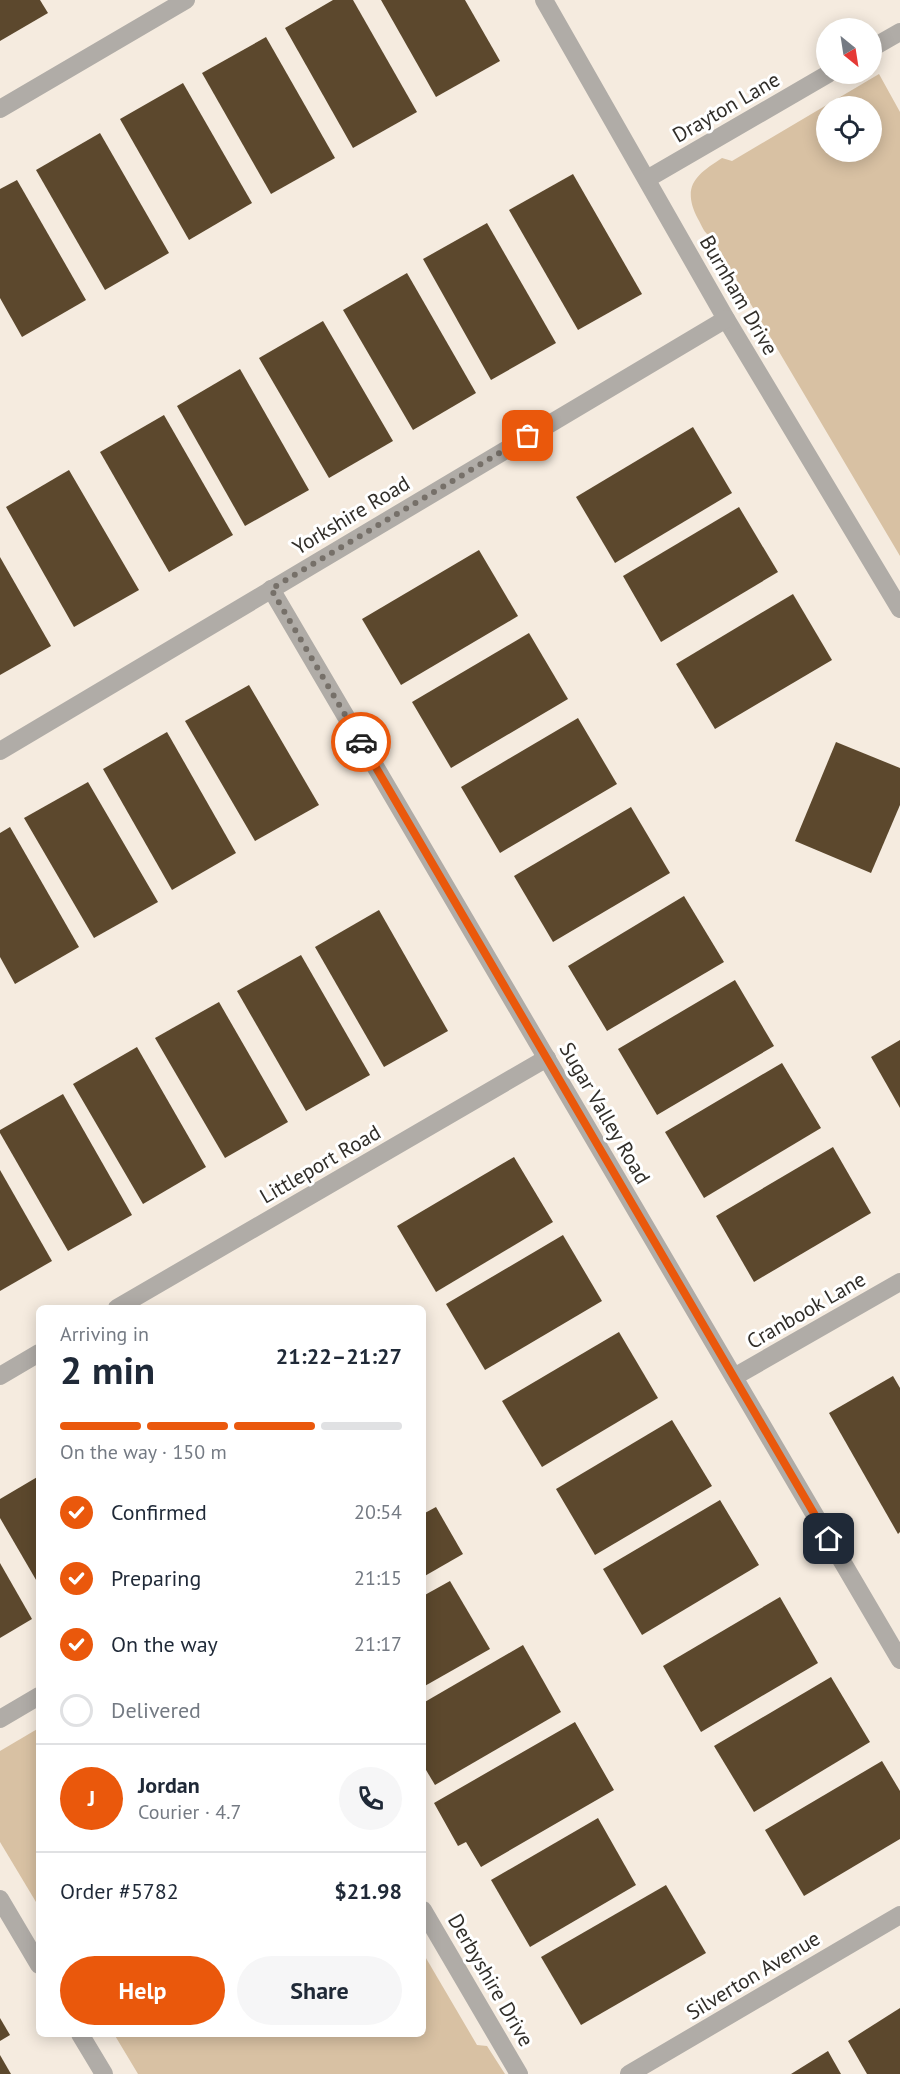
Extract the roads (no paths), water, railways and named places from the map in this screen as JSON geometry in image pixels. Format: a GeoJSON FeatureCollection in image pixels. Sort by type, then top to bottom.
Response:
{"type":"FeatureCollection","features":[{"type":"Feature","properties":{"kind":"street"},"geometry":{"type":"LineString","coordinates":[[0,110],[186,0]]}},
{"type":"Feature","properties":{"kind":"street","name":"Burnham Drive"},"geometry":{"type":"LineString","coordinates":[[544,0],[726,319],[900,609]]}},
{"type":"Feature","properties":{"kind":"street"},"geometry":{"type":"LineString","coordinates":[[882,42],[900,32]]}},
{"type":"Feature","properties":{"kind":"street","name":"Drayton Lane"},"geometry":{"type":"LineString","coordinates":[[647,179],[816,81]]}},
{"type":"Feature","properties":{"kind":"street","name":"Yorkshire Road"},"geometry":{"type":"LineString","coordinates":[[0,751],[726,319]]}},
{"type":"Feature","properties":{"kind":"street","name":"Sugar Valley Road"},"geometry":{"type":"LineString","coordinates":[[271,589],[900,1660]]}},
{"type":"Feature","properties":{"kind":"street","name":"Littleport Road"},"geometry":{"type":"LineString","coordinates":[[122,1305],[547,1058]]}},
{"type":"Feature","properties":{"kind":"street","name":"Cranbook Lane"},"geometry":{"type":"LineString","coordinates":[[734,1377],[900,1282]]}},
{"type":"Feature","properties":{"kind":"street"},"geometry":{"type":"LineString","coordinates":[[0,1376],[36,1355]]}},
{"type":"Feature","properties":{"kind":"street"},"geometry":{"type":"LineString","coordinates":[[0,1719],[36,1698]]}},
{"type":"Feature","properties":{"kind":"street"},"geometry":{"type":"LineString","coordinates":[[0,1899],[36,1960]]}},
{"type":"Feature","properties":{"kind":"street","name":"Silverton Avenue"},"geometry":{"type":"LineString","coordinates":[[629,2074],[900,1914]]}},
{"type":"Feature","properties":{"kind":"street","name":"Derbyshire Drive"},"geometry":{"type":"LineString","coordinates":[[426,1915],[519,2074]]}},
{"type":"Feature","properties":{"kind":"street"},"geometry":{"type":"LineString","coordinates":[[82,2037],[104,2074]]}}]}
